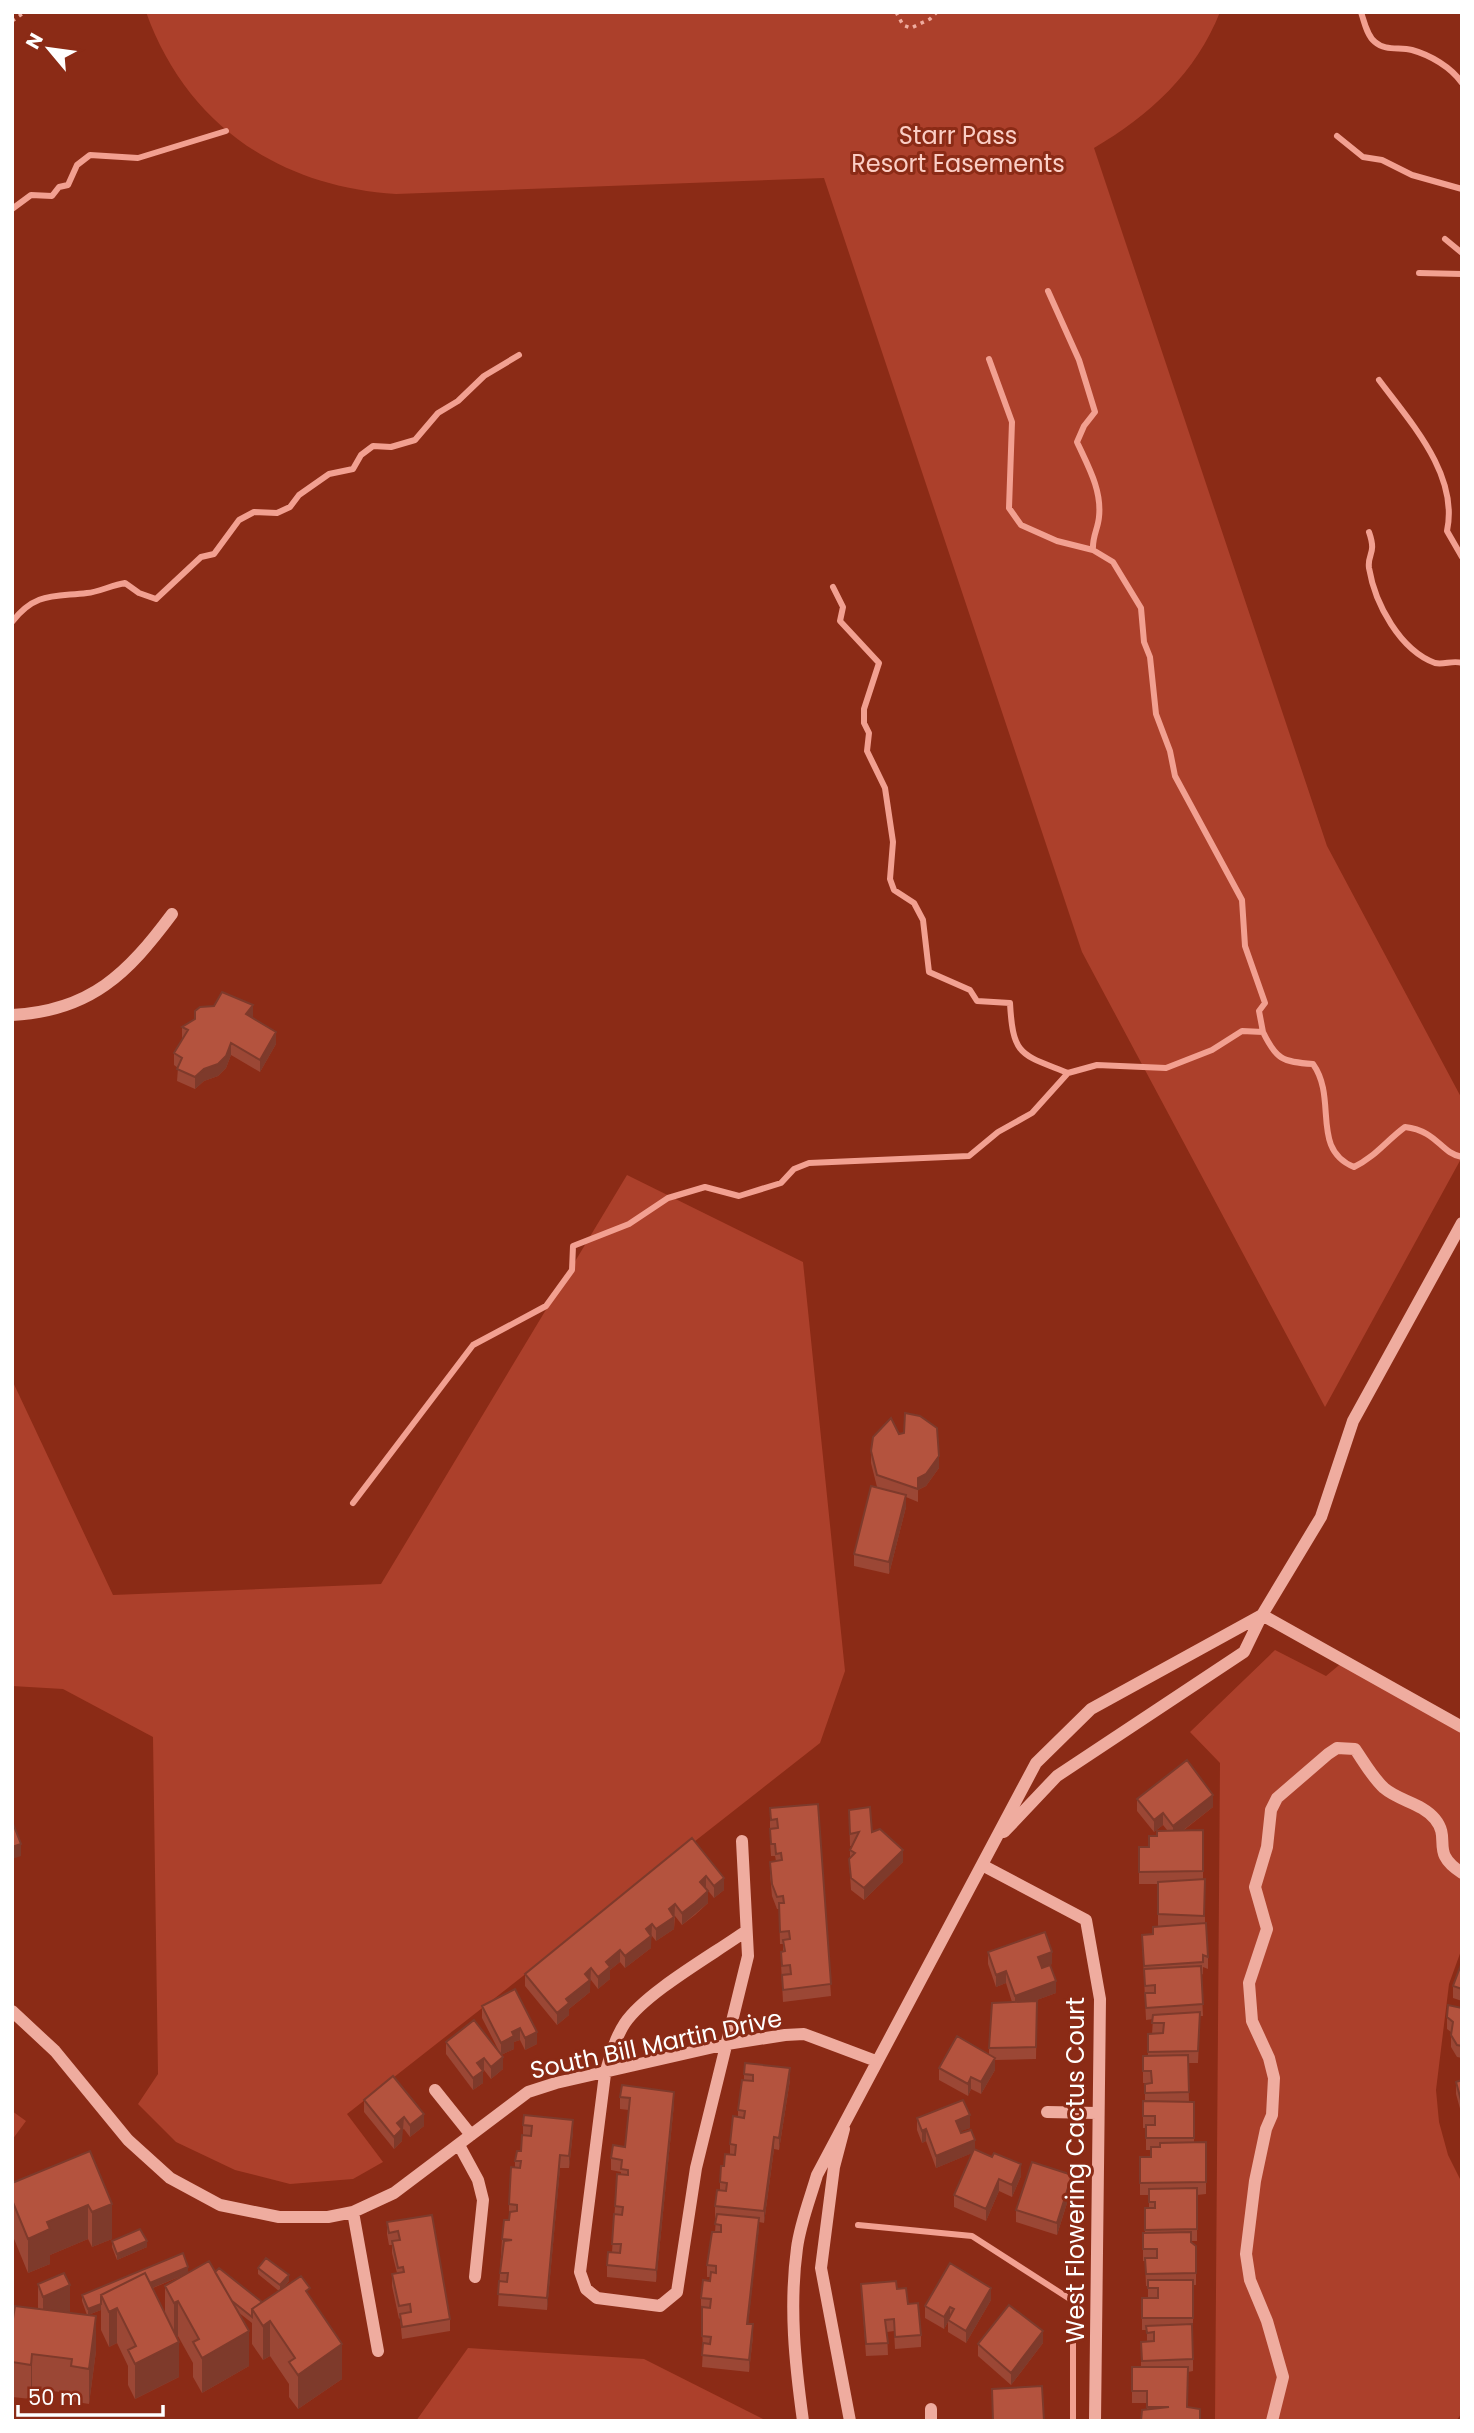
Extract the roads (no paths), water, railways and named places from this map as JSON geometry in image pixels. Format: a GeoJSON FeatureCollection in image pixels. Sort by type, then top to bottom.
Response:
{"type":"FeatureCollection","features":[{"type":"Feature","properties":{"kind":"street"},"geometry":{"type":"LineString","coordinates":[[12,1014],[51,1009],[100,990],[121,975],[142,954],[172,914]]}},
{"type":"Feature","properties":{"kind":"street"},"geometry":{"type":"LineString","coordinates":[[994,1843],[1058,1776],[1244,1652],[1262,1615],[1321,1517],[1353,1422],[1462,1223]]}},
{"type":"Feature","properties":{"kind":"street"},"geometry":{"type":"LineString","coordinates":[[1262,1615],[1462,1727]]}},
{"type":"Feature","properties":{"kind":"street"},"geometry":{"type":"LineString","coordinates":[[803,2421],[792,2344],[797,2246],[817,2175],[1036,1763],[1091,1709],[1262,1615]]}},
{"type":"Feature","properties":{"kind":"street"},"geometry":{"type":"LineString","coordinates":[[1272,2421],[1283,2377],[1267,2321],[1250,2280],[1246,2253],[1255,2181],[1272,2115],[1274,2078],[1269,2058],[1252,2021],[1249,1983],[1267,1929],[1255,1887],[1267,1847],[1271,1810],[1289,1786],[1301,1779],[1328,1754],[1337,1748],[1355,1749],[1384,1788],[1433,1816],[1439,1825],[1441,1851],[1446,1861],[1462,1873]]}},
{"type":"Feature","properties":{"kind":"street"},"geometry":{"type":"LineString","coordinates":[[741,1841],[748,1956],[696,2168],[677,2292],[660,2306],[597,2298],[586,2289],[580,2272],[605,2074],[624,2024],[638,2007],[746,1931]]}},
{"type":"Feature","properties":{"kind":"street","name":"West Flowering Cactus Court"},"geometry":{"type":"LineString","coordinates":[[982,1865],[1086,1920],[1100,1999],[1095,2421]]}},
{"type":"Feature","properties":{"kind":"street","name":"South Bill Martin Drive"},"geometry":{"type":"LineString","coordinates":[[12,2011],[55,2052],[128,2140],[170,2178],[220,2205],[279,2217],[328,2217],[353,2212],[394,2193],[528,2092],[727,2045],[804,2034],[876,2062]]}},
{"type":"Feature","properties":{"kind":"street"},"geometry":{"type":"LineString","coordinates":[[435,2090],[471,2135]]}},
{"type":"Feature","properties":{"kind":"street"},"geometry":{"type":"LineString","coordinates":[[849,2112],[834,2167],[821,2267],[850,2421]]}},
{"type":"Feature","properties":{"kind":"street"},"geometry":{"type":"LineString","coordinates":[[1047,2112],[1097,2113]]}},
{"type":"Feature","properties":{"kind":"street"},"geometry":{"type":"LineString","coordinates":[[459,2145],[478,2180],[482,2200],[475,2277]]}},
{"type":"Feature","properties":{"kind":"street"},"geometry":{"type":"LineString","coordinates":[[353,2212],[378,2351]]}},
{"type":"Feature","properties":{"kind":"waterway"},"geometry":{"type":"LineString","coordinates":[[1361,12],[1370,36],[1379,45],[1426,55],[1440,62],[1462,83]]}},
{"type":"Feature","properties":{"kind":"waterway"},"geometry":{"type":"LineString","coordinates":[[12,209],[31,195],[52,196],[59,187],[68,185],[77,165],[90,155],[138,158],[226,131]]}},
{"type":"Feature","properties":{"kind":"waterway"},"geometry":{"type":"LineString","coordinates":[[1337,136],[1363,157],[1382,160],[1412,175],[1462,189]]}},
{"type":"Feature","properties":{"kind":"waterway"},"geometry":{"type":"LineString","coordinates":[[1445,239],[1462,253]]}},
{"type":"Feature","properties":{"kind":"waterway"},"geometry":{"type":"LineString","coordinates":[[1419,273],[1462,274]]}},
{"type":"Feature","properties":{"kind":"waterway"},"geometry":{"type":"LineString","coordinates":[[1048,291],[1079,360],[1095,412],[1084,426],[1077,442],[1093,478],[1098,497],[1099,517],[1093,550],[1113,562],[1141,608],[1156,714],[1170,751],[1175,776],[1242,900],[1245,946],[1265,1003],[1259,1011],[1263,1032]]}},
{"type":"Feature","properties":{"kind":"waterway"},"geometry":{"type":"LineString","coordinates":[[12,622],[20,612],[37,601],[92,592],[125,583],[139,593],[156,599],[201,557],[214,554],[239,520],[254,512],[277,513],[290,507],[299,495],[329,474],[353,469],[361,455],[373,446],[391,447],[415,440],[438,413],[458,401],[484,376],[519,355]]}},
{"type":"Feature","properties":{"kind":"waterway"},"geometry":{"type":"LineString","coordinates":[[989,359],[1012,422],[1009,508],[1021,525],[1057,541],[1093,550]]}},
{"type":"Feature","properties":{"kind":"waterway"},"geometry":{"type":"LineString","coordinates":[[1379,380],[1418,432],[1439,470],[1449,510],[1447,531],[1462,557]]}},
{"type":"Feature","properties":{"kind":"waterway"},"geometry":{"type":"LineString","coordinates":[[1369,532],[1372,545],[1369,563],[1372,582],[1383,610],[1400,637],[1422,657],[1435,663],[1462,663]]}},
{"type":"Feature","properties":{"kind":"waterway"},"geometry":{"type":"LineString","coordinates":[[833,587],[843,607],[840,621],[879,663],[864,709],[864,723],[869,733],[867,751],[885,788],[893,842],[890,879],[894,890],[914,903],[923,920],[929,972],[970,990],[977,1001],[1010,1003],[1017,1044],[1030,1057],[1068,1073]]}},
{"type":"Feature","properties":{"kind":"waterway"},"geometry":{"type":"LineString","coordinates":[[353,1503],[473,1345],[546,1306],[572,1270],[573,1246],[629,1224],[668,1198],[705,1187],[739,1196],[781,1183],[794,1169],[809,1163],[969,1156],[998,1132],[1032,1113],[1068,1073],[1097,1065],[1166,1068],[1212,1050],[1242,1031],[1263,1032],[1281,1057],[1294,1062],[1313,1064],[1324,1092],[1328,1136],[1341,1159],[1354,1167],[1374,1154],[1405,1127],[1425,1133],[1448,1151],[1462,1157]]}},
{"type":"Feature","properties":{"kind":"waterway"},"geometry":{"type":"LineString","coordinates":[[858,2225],[972,2236],[1073,2301],[1073,2421]]}},
{"type":"Feature","properties":{"kind":"park label","name":"Starr Pass Resort Easements"},"geometry":{"type":"Point","coordinates":[958,149]}}]}
